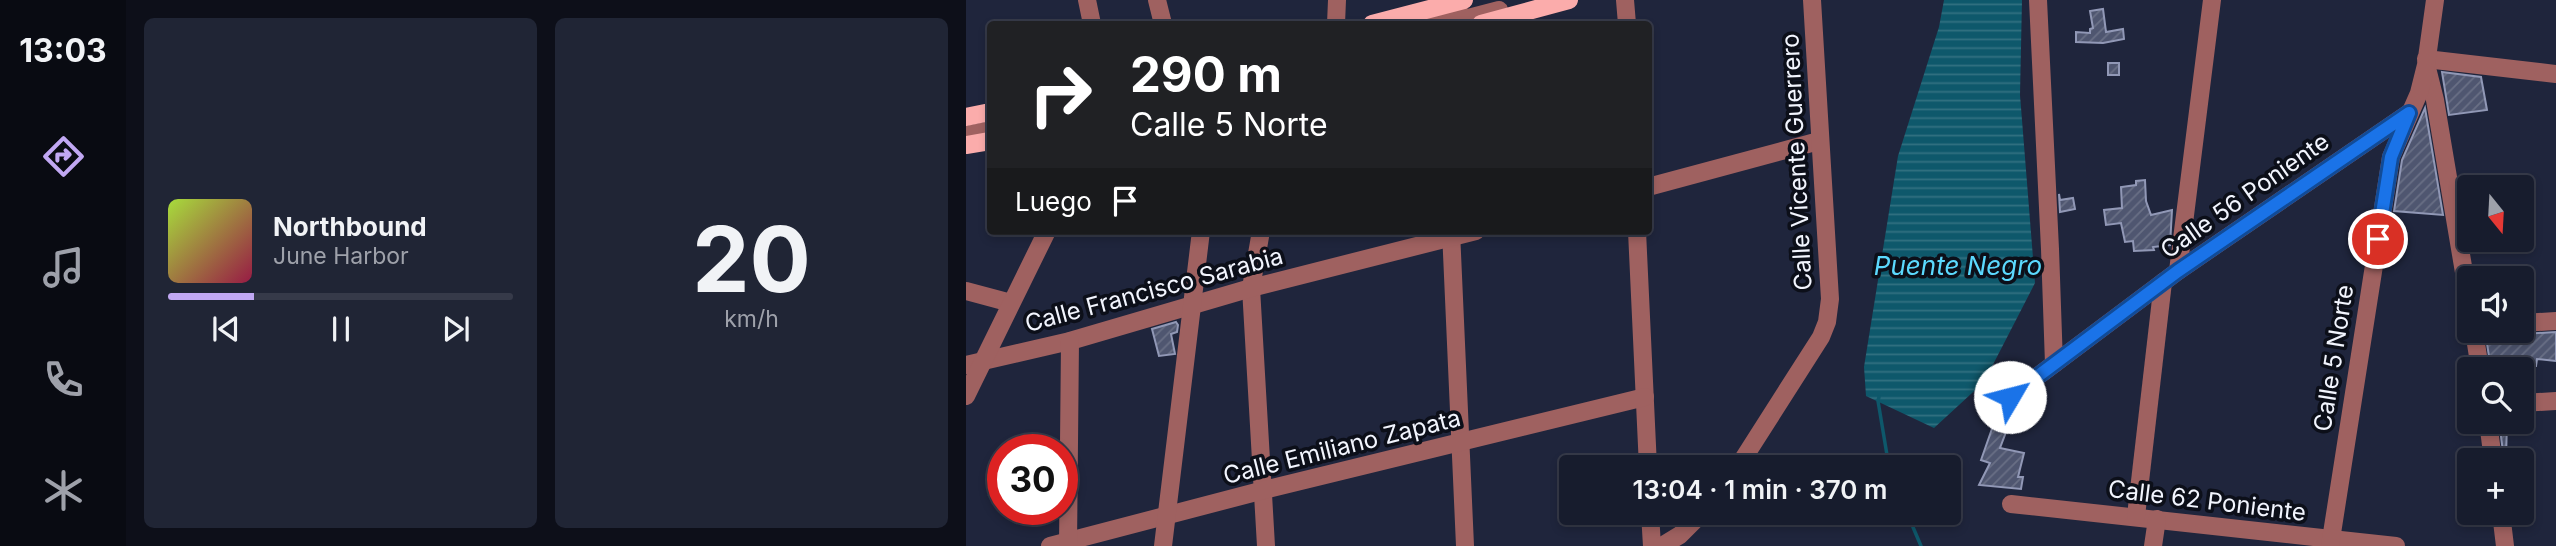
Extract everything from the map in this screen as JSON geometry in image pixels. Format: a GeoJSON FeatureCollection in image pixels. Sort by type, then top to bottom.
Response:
{"type":"FeatureCollection","features":[{"type":"Feature","properties":{"kind":"main road"},"geometry":{"type":"LineString","coordinates":[[1384,21],[1464,0]]}},
{"type":"Feature","properties":{"kind":"main road"},"geometry":{"type":"LineString","coordinates":[[1492,21],[1569,0]]}},
{"type":"Feature","properties":{"kind":"main road"},"geometry":{"type":"LineString","coordinates":[[966,117],[987,113]]}},
{"type":"Feature","properties":{"kind":"main road"},"geometry":{"type":"LineString","coordinates":[[966,145],[987,142]]}},
{"type":"Feature","properties":{"kind":"street"},"geometry":{"type":"LineString","coordinates":[[1087,0],[1091,21]]}},
{"type":"Feature","properties":{"kind":"street"},"geometry":{"type":"LineString","coordinates":[[1157,0],[1162,21]]}},
{"type":"Feature","properties":{"kind":"street"},"geometry":{"type":"LineString","coordinates":[[1336,21],[1337,0]]}},
{"type":"Feature","properties":{"kind":"street"},"geometry":{"type":"LineString","coordinates":[[1418,21],[1499,0]]}},
{"type":"Feature","properties":{"kind":"street"},"geometry":{"type":"LineString","coordinates":[[1457,21],[1538,0]]}},
{"type":"Feature","properties":{"kind":"street"},"geometry":{"type":"LineString","coordinates":[[1625,0],[1627,21]]}},
{"type":"Feature","properties":{"kind":"street","name":"Calle Vicente Guerrero"},"geometry":{"type":"LineString","coordinates":[[1746,455],[1821,337],[1827,322],[1830,299],[1812,0]]}},
{"type":"Feature","properties":{"kind":"street"},"geometry":{"type":"LineString","coordinates":[[2038,0],[2054,364]]}},
{"type":"Feature","properties":{"kind":"street"},"geometry":{"type":"LineString","coordinates":[[2178,271],[2212,0]]}},
{"type":"Feature","properties":{"kind":"street","name":"Calle 5 Norte"},"geometry":{"type":"LineString","coordinates":[[2330,543],[2391,157],[2419,93],[2435,0]]}},
{"type":"Feature","properties":{"kind":"street"},"geometry":{"type":"LineString","coordinates":[[2463,266],[2426,62],[2556,74]]}},
{"type":"Feature","properties":{"kind":"street","name":"Calle 56 Poniente"},"geometry":{"type":"LineString","coordinates":[[2010,397],[2178,271],[2409,113]]}},
{"type":"Feature","properties":{"kind":"street"},"geometry":{"type":"LineString","coordinates":[[966,125],[987,122]]}},
{"type":"Feature","properties":{"kind":"street"},"geometry":{"type":"LineString","coordinates":[[966,135],[987,131]]}},
{"type":"Feature","properties":{"kind":"street"},"geometry":{"type":"LineString","coordinates":[[1652,186],[1819,141]]}},
{"type":"Feature","properties":{"kind":"street"},"geometry":{"type":"LineString","coordinates":[[966,396],[975,362],[1011,303],[1045,235]]}},
{"type":"Feature","properties":{"kind":"street"},"geometry":{"type":"LineString","coordinates":[[1163,546],[1200,235]]}},
{"type":"Feature","properties":{"kind":"street"},"geometry":{"type":"LineString","coordinates":[[1260,235],[1251,288],[1266,546]]}},
{"type":"Feature","properties":{"kind":"street","name":"Calle Francisco Sarabia"},"geometry":{"type":"LineString","coordinates":[[975,362],[1070,341],[1447,235]]}},
{"type":"Feature","properties":{"kind":"street"},"geometry":{"type":"LineString","coordinates":[[1451,235],[1465,546]]}},
{"type":"Feature","properties":{"kind":"street"},"geometry":{"type":"LineString","coordinates":[[1637,235],[1647,455]]}},
{"type":"Feature","properties":{"kind":"street"},"geometry":{"type":"LineString","coordinates":[[2136,516],[2163,282]]}},
{"type":"Feature","properties":{"kind":"street"},"geometry":{"type":"LineString","coordinates":[[966,291],[1011,303]]}},
{"type":"Feature","properties":{"kind":"street"},"geometry":{"type":"LineString","coordinates":[[2534,322],[2556,321]]}},
{"type":"Feature","properties":{"kind":"street"},"geometry":{"type":"LineString","coordinates":[[1062,544],[1070,341]]}},
{"type":"Feature","properties":{"kind":"street","name":"Calle Emiliano Zapata"},"geometry":{"type":"LineString","coordinates":[[1062,544],[1264,490],[1645,397]]}},
{"type":"Feature","properties":{"kind":"street"},"geometry":{"type":"LineString","coordinates":[[2534,402],[2556,401]]}},
{"type":"Feature","properties":{"kind":"street","name":"Calle 62 Poniente"},"geometry":{"type":"LineString","coordinates":[[2011,505],[2136,516],[2330,543],[2396,546]]}},
{"type":"Feature","properties":{"kind":"street"},"geometry":{"type":"LineString","coordinates":[[2153,546],[2157,519]]}},
{"type":"Feature","properties":{"kind":"street"},"geometry":{"type":"LineString","coordinates":[[1651,525],[1652,546]]}},
{"type":"Feature","properties":{"kind":"street"},"geometry":{"type":"LineString","coordinates":[[1662,546],[1690,525]]}},
{"type":"Feature","properties":{"kind":"street"},"geometry":{"type":"LineString","coordinates":[[2502,525],[2505,546]]}},
{"type":"Feature","properties":{"kind":"water","name":"Puente Negro"},"geometry":{"type":"Polygon","coordinates":[[[1944,0],[2022,0],[2020,95],[2035,283],[1984,382],[1934,428],[1866,396],[1864,367],[1898,156],[1939,27],[1944,0]]]}},
{"type":"Feature","properties":{"kind":"building"},"geometry":{"type":"Polygon","coordinates":[[[2103,9],[2106,32],[2123,29],[2124,39],[2103,43],[2076,42],[2076,32],[2090,33],[2093,28],[2090,11],[2103,9]]]}},
{"type":"Feature","properties":{"kind":"building"},"geometry":{"type":"Polygon","coordinates":[[[2108,63],[2119,63],[2119,75],[2108,75],[2108,63]]]}},
{"type":"Feature","properties":{"kind":"building"},"geometry":{"type":"Polygon","coordinates":[[[2442,72],[2481,77],[2487,110],[2449,115],[2442,72]]]}},
{"type":"Feature","properties":{"kind":"building"},"geometry":{"type":"Polygon","coordinates":[[[2425,108],[2443,215],[2394,211],[2402,160],[2425,108]]]}},
{"type":"Feature","properties":{"kind":"building"},"geometry":{"type":"Polygon","coordinates":[[[2145,180],[2146,201],[2151,215],[2172,210],[2170,245],[2153,247],[2154,250],[2134,251],[2133,241],[2125,242],[2121,223],[2106,225],[2104,210],[2122,208],[2121,187],[2136,185],[2136,181],[2145,180]]]}},
{"type":"Feature","properties":{"kind":"building"},"geometry":{"type":"Polygon","coordinates":[[[2059,194],[2060,200],[2073,198],[2075,209],[2060,212],[2059,194]]]}},
{"type":"Feature","properties":{"kind":"building"},"geometry":{"type":"Polygon","coordinates":[[[1176,322],[1177,332],[1171,334],[1175,354],[1159,356],[1152,329],[1176,322]]]}},
{"type":"Feature","properties":{"kind":"building"},"geometry":{"type":"Polygon","coordinates":[[[2556,332],[2556,361],[2537,359],[2534,366],[2534,357],[2489,357],[2487,343],[2534,343],[2534,333],[2556,332]]]}},
{"type":"Feature","properties":{"kind":"building"},"geometry":{"type":"Polygon","coordinates":[[[2004,407],[2014,411],[2000,448],[2024,453],[2018,477],[2023,477],[2021,489],[1979,485],[1990,463],[1981,460],[1993,426],[1995,427],[2004,407]]]}},
{"type":"Feature","properties":{"kind":"building"},"geometry":{"type":"Polygon","coordinates":[[[2501,434],[2507,434],[2506,448],[2503,448],[2501,434]]]}},
{"type":"Feature","properties":{"kind":"waterway"},"geometry":{"type":"LineString","coordinates":[[1879,397],[1887,455]]}},
{"type":"Feature","properties":{"kind":"waterway"},"geometry":{"type":"LineString","coordinates":[[1912,525],[1921,546]]}},
{"type":"Feature","properties":{"kind":"route"},"geometry":{"type":"LineString","coordinates":[[2010,397],[2178,271],[2409,113],[2391,157],[2378,239]]}}]}
